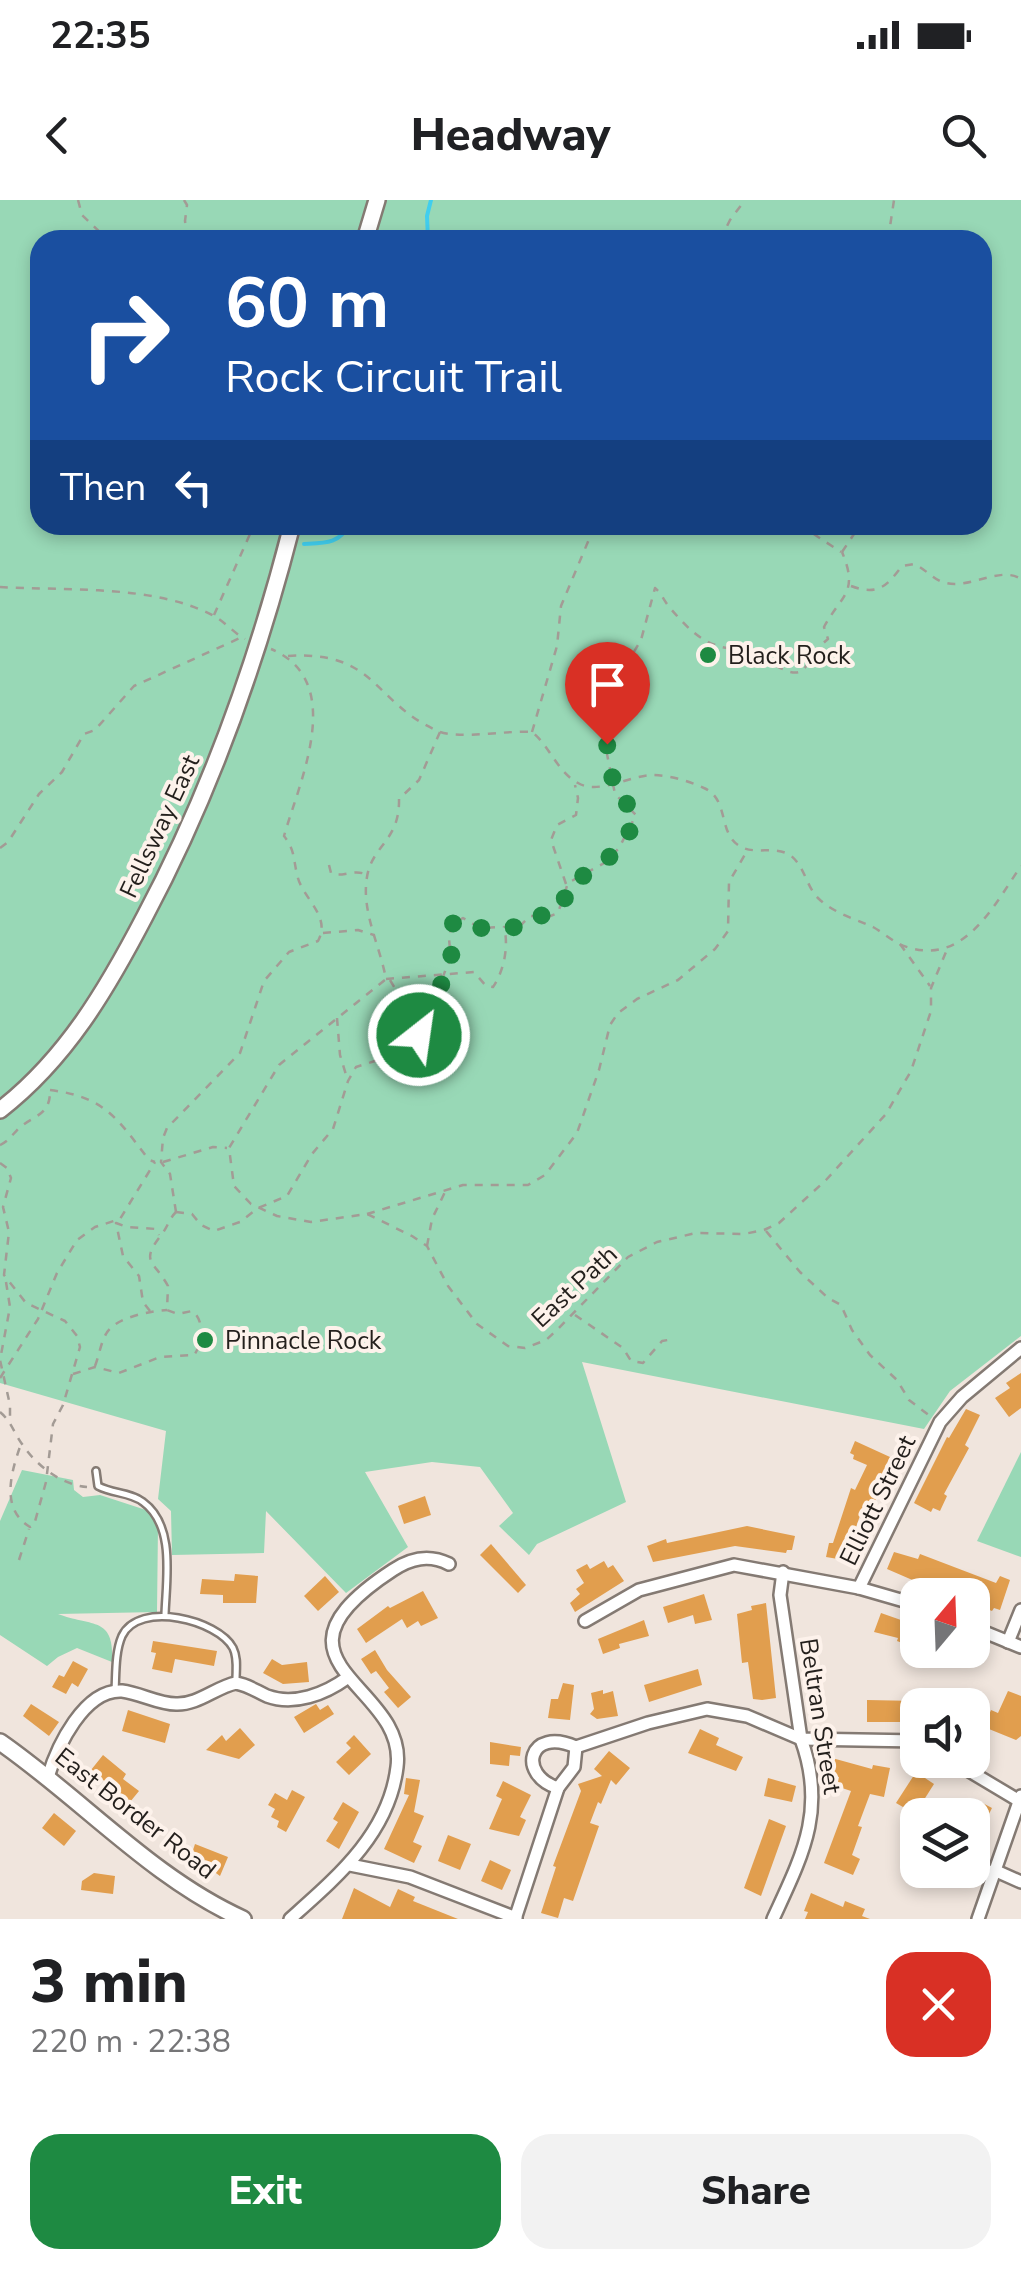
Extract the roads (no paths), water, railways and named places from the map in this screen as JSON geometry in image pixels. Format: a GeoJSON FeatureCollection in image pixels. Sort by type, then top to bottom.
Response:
{"type":"FeatureCollection","features":[{"type":"Feature","properties":{"kind":"main road"},"geometry":{"type":"LineString","coordinates":[[368,230],[377,200]]}},
{"type":"Feature","properties":{"kind":"main road","name":"Fellsway East"},"geometry":{"type":"LineString","coordinates":[[0,1110],[34,1080],[92,1010],[168,874],[199,810],[260,644],[289,535]]}},
{"type":"Feature","properties":{"kind":"main road","name":"East Border Road"},"geometry":{"type":"LineString","coordinates":[[0,1742],[48,1776],[170,1877],[244,1919]]}},
{"type":"Feature","properties":{"kind":"street","name":"Elliott Street"},"geometry":{"type":"LineString","coordinates":[[859,1588],[937,1427],[962,1397],[1021,1348]]}},
{"type":"Feature","properties":{"kind":"street"},"geometry":{"type":"LineString","coordinates":[[290,1919],[350,1865],[372,1832],[397,1770],[396,1741],[386,1722],[346,1678],[336,1661],[335,1625],[341,1614],[374,1584],[401,1565],[425,1558],[450,1564]]}},
{"type":"Feature","properties":{"kind":"street"},"geometry":{"type":"LineString","coordinates":[[585,1621],[639,1590],[720,1566],[748,1565],[900,1601]]}},
{"type":"Feature","properties":{"kind":"street","name":"Beltran Street"},"geometry":{"type":"LineString","coordinates":[[772,1919],[804,1850],[812,1822],[811,1789],[780,1596],[783,1572]]}},
{"type":"Feature","properties":{"kind":"street"},"geometry":{"type":"LineString","coordinates":[[990,1635],[1015,1644],[1021,1610]]}},
{"type":"Feature","properties":{"kind":"street"},"geometry":{"type":"LineString","coordinates":[[48,1776],[79,1715],[115,1692],[178,1704],[236,1682],[272,1698],[295,1700],[332,1688],[346,1678]]}},
{"type":"Feature","properties":{"kind":"street"},"geometry":{"type":"LineString","coordinates":[[558,1788],[538,1775],[533,1762],[540,1744],[550,1740],[576,1746],[648,1722],[708,1710],[747,1716],[801,1739],[900,1740]]}},
{"type":"Feature","properties":{"kind":"street"},"geometry":{"type":"LineString","coordinates":[[350,1865],[410,1877],[516,1918],[558,1788],[572,1772],[576,1746]]}},
{"type":"Feature","properties":{"kind":"street"},"geometry":{"type":"LineString","coordinates":[[978,1919],[1020,1800],[982,1778]]}},
{"type":"Feature","properties":{"kind":"street"},"geometry":{"type":"LineString","coordinates":[[994,1870],[1021,1882]]}},
{"type":"Feature","properties":{"kind":"lane"},"geometry":{"type":"LineString","coordinates":[[96,1471],[98,1486],[138,1499],[156,1518],[168,1562],[165,1615]]}},
{"type":"Feature","properties":{"kind":"lane"},"geometry":{"type":"LineString","coordinates":[[115,1692],[123,1635],[134,1622],[165,1615],[205,1628],[227,1642],[235,1655],[236,1682]]}},
{"type":"Feature","properties":{"kind":"waterway"},"geometry":{"type":"LineString","coordinates":[[428,230],[431,200]]}},
{"type":"Feature","properties":{"kind":"waterway"},"geometry":{"type":"LineString","coordinates":[[304,544],[325,543],[340,535]]}},
{"type":"Feature","properties":{"kind":"place","name":"Black Rock"},"geometry":{"type":"Point","coordinates":[708,655]}},
{"type":"Feature","properties":{"kind":"place","name":"Pinnacle Rock"},"geometry":{"type":"Point","coordinates":[205,1340]}}]}
